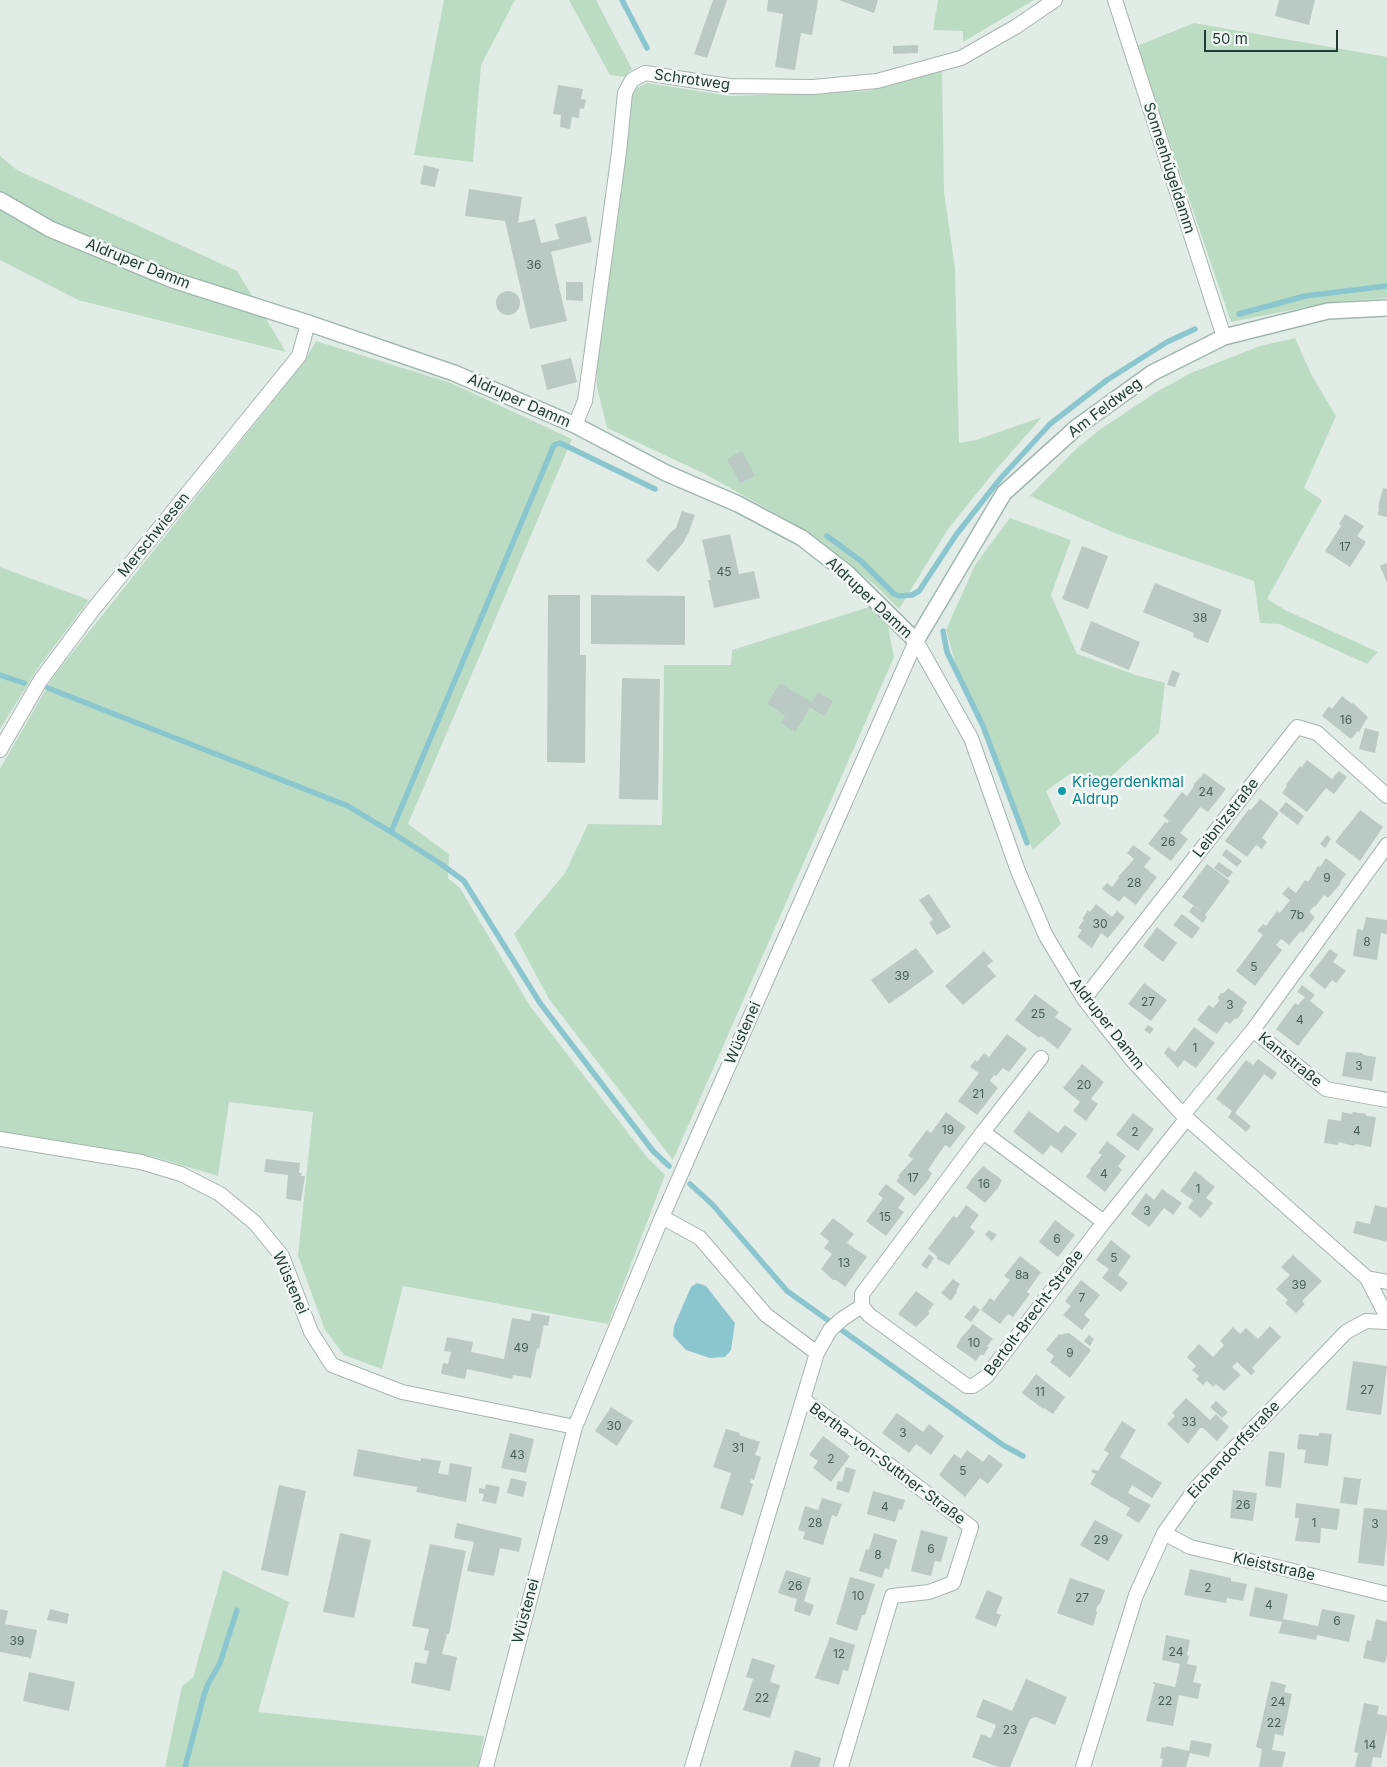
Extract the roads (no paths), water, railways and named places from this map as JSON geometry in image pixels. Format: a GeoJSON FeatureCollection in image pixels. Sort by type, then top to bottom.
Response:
{"type":"FeatureCollection","features":[{"type":"Feature","properties":{"kind":"street","name":"Schrotweg"},"geometry":{"type":"LineString","coordinates":[[575,425],[585,401],[625,93],[632,80],[645,73],[729,86],[812,87],[877,81],[961,58],[1017,26],[1055,0]]}},
{"type":"Feature","properties":{"kind":"street","name":"Sonnenhügeldamm"},"geometry":{"type":"LineString","coordinates":[[1115,0],[1224,337]]}},
{"type":"Feature","properties":{"kind":"street","name":"Aldruper Damm"},"geometry":{"type":"LineString","coordinates":[[0,200],[50,229],[173,280],[308,323],[454,373],[575,425],[666,473],[738,504],[802,538],[847,573],[916,641],[971,738],[1018,871],[1042,928],[1084,999],[1133,1061],[1185,1116],[1367,1278],[1387,1317]]}},
{"type":"Feature","properties":{"kind":"street","name":"Am Feldweg"},"geometry":{"type":"LineString","coordinates":[[916,641],[1004,493],[1077,427],[1152,373],[1224,337],[1328,310],[1387,308]]}},
{"type":"Feature","properties":{"kind":"street","name":"Merschwiesen"},"geometry":{"type":"LineString","coordinates":[[0,750],[40,681],[92,611],[299,356],[308,323]]}},
{"type":"Feature","properties":{"kind":"street","name":"Wüstenei"},"geometry":{"type":"LineString","coordinates":[[486,1767],[575,1427],[662,1217],[916,641]]}},
{"type":"Feature","properties":{"kind":"street","name":"Leibnizstraße"},"geometry":{"type":"LineString","coordinates":[[1084,999],[1297,726],[1317,733],[1387,796]]}},
{"type":"Feature","properties":{"kind":"street"},"geometry":{"type":"LineString","coordinates":[[1185,1116],[1253,1030],[1387,845]]}},
{"type":"Feature","properties":{"kind":"street","name":"Kantstraße"},"geometry":{"type":"LineString","coordinates":[[1253,1030],[1326,1089],[1387,1100]]}},
{"type":"Feature","properties":{"kind":"street"},"geometry":{"type":"LineString","coordinates":[[862,1306],[862,1294],[1041,1058]]}},
{"type":"Feature","properties":{"kind":"street","name":"Bertolt-Brecht-Straße"},"geometry":{"type":"LineString","coordinates":[[862,1306],[869,1315],[967,1386],[973,1386],[986,1377],[1185,1116]]}},
{"type":"Feature","properties":{"kind":"street"},"geometry":{"type":"LineString","coordinates":[[983,1132],[1104,1222]]}},
{"type":"Feature","properties":{"kind":"street","name":"Wüstenei"},"geometry":{"type":"LineString","coordinates":[[0,1139],[141,1162],[180,1174],[220,1194],[255,1223],[282,1256],[311,1332],[332,1365],[402,1392],[575,1427]]}},
{"type":"Feature","properties":{"kind":"street"},"geometry":{"type":"LineString","coordinates":[[662,1217],[700,1238],[766,1315],[817,1353]]}},
{"type":"Feature","properties":{"kind":"street"},"geometry":{"type":"LineString","coordinates":[[1367,1278],[1387,1282]]}},
{"type":"Feature","properties":{"kind":"street","name":"Bertha-von-Suttner-Straße"},"geometry":{"type":"LineString","coordinates":[[692,1767],[817,1353],[830,1330],[842,1319],[862,1306]]}},
{"type":"Feature","properties":{"kind":"street","name":"Eichendorffstraße"},"geometry":{"type":"LineString","coordinates":[[1083,1767],[1136,1596],[1164,1533],[1196,1488],[1346,1332],[1366,1321],[1387,1322]]}},
{"type":"Feature","properties":{"kind":"street","name":"Bertha-von-Suttner-Straße"},"geometry":{"type":"LineString","coordinates":[[804,1400],[971,1527],[953,1583],[929,1592],[892,1596],[841,1767]]}},
{"type":"Feature","properties":{"kind":"street","name":"Kleiststraße"},"geometry":{"type":"LineString","coordinates":[[1164,1533],[1190,1547],[1387,1594]]}},
{"type":"Feature","properties":{"kind":"water"},"geometry":{"type":"Polygon","coordinates":[[[697,1283],[706,1286],[735,1323],[731,1350],[725,1357],[710,1358],[686,1350],[673,1336],[674,1326],[691,1287],[697,1283]]]}},
{"type":"Feature","properties":{"kind":"waterway"},"geometry":{"type":"LineString","coordinates":[[622,0],[647,48]]}},
{"type":"Feature","properties":{"kind":"waterway"},"geometry":{"type":"LineString","coordinates":[[1239,314],[1305,296],[1387,286]]}},
{"type":"Feature","properties":{"kind":"waterway"},"geometry":{"type":"LineString","coordinates":[[827,536],[861,561],[894,594],[899,596],[912,595],[919,591],[956,535],[1000,479],[1050,424],[1107,380],[1167,342],[1195,329]]}},
{"type":"Feature","properties":{"kind":"waterway"},"geometry":{"type":"LineString","coordinates":[[48,688],[348,806],[391,832],[554,445],[560,443],[655,489]]}},
{"type":"Feature","properties":{"kind":"waterway"},"geometry":{"type":"LineString","coordinates":[[943,631],[947,652],[983,726],[1027,843]]}},
{"type":"Feature","properties":{"kind":"waterway"},"geometry":{"type":"LineString","coordinates":[[0,675],[24,683]]}},
{"type":"Feature","properties":{"kind":"waterway"},"geometry":{"type":"LineString","coordinates":[[391,832],[464,881],[540,1003],[653,1151],[669,1166]]}},
{"type":"Feature","properties":{"kind":"waterway"},"geometry":{"type":"LineString","coordinates":[[690,1184],[712,1204],[787,1291],[1003,1445],[1023,1456]]}},
{"type":"Feature","properties":{"kind":"waterway"},"geometry":{"type":"LineString","coordinates":[[185,1767],[204,1695],[220,1663],[237,1610]]}},
{"type":"Feature","properties":{"kind":"place","name":"Kriegerdenkmal Aldrup"},"geometry":{"type":"Point","coordinates":[1062,791]}}]}
